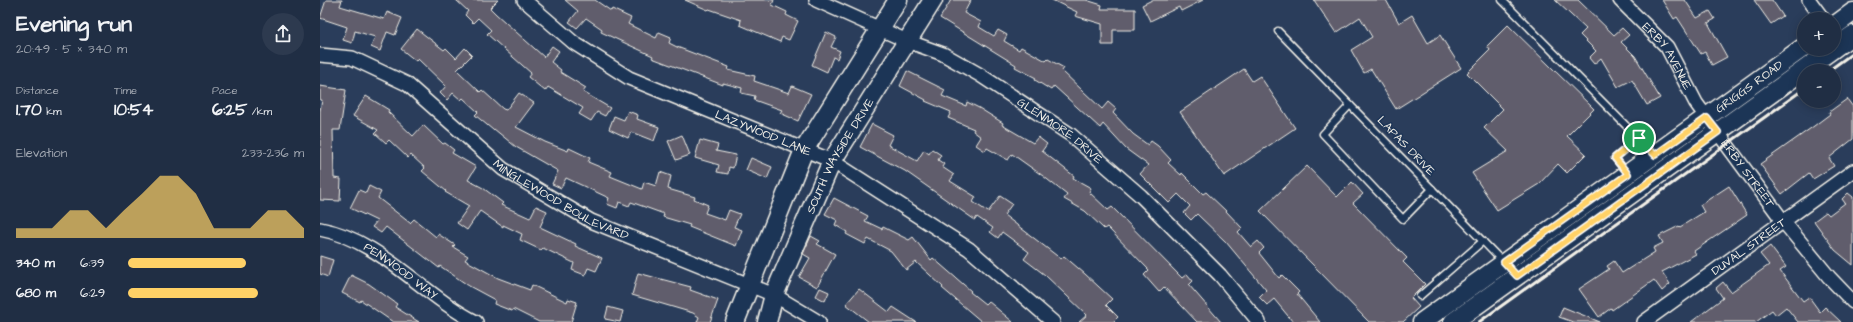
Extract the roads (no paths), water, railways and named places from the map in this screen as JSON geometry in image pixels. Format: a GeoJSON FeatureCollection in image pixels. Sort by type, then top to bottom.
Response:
{"type":"FeatureCollection","features":[{"type":"Feature","properties":{"kind":"main road"},"geometry":{"type":"LineString","coordinates":[[735,322],[804,150],[879,28],[898,0]]}},
{"type":"Feature","properties":{"kind":"main road","name":"SOUTH WAYSIDE DRIVE"},"geometry":{"type":"LineString","coordinates":[[767,322],[774,295],[832,161],[933,0]]}},
{"type":"Feature","properties":{"kind":"main road"},"geometry":{"type":"LineString","coordinates":[[1841,21],[1853,12]]}},
{"type":"Feature","properties":{"kind":"main road","name":"GRIGGS ROAD"},"geometry":{"type":"LineString","coordinates":[[1453,322],[1510,269],[1628,174],[1655,155],[1712,125],[1797,53]]}},
{"type":"Feature","properties":{"kind":"main road","name":"GRIGGS ROAD"},"geometry":{"type":"LineString","coordinates":[[1422,322],[1510,269],[1712,125],[1818,56]]}},
{"type":"Feature","properties":{"kind":"street","name":"LAZYWOOD LANE"},"geometry":{"type":"LineString","coordinates":[[524,0],[574,43],[629,78],[832,161],[969,249],[1053,322]]}},
{"type":"Feature","properties":{"kind":"street","name":"GLENMORE DRIVE"},"geometry":{"type":"LineString","coordinates":[[816,0],[907,41],[943,54],[980,75],[1072,135],[1141,196],[1220,275],[1260,322]]}},
{"type":"Feature","properties":{"kind":"street","name":"ERBY AVENUE"},"geometry":{"type":"LineString","coordinates":[[1620,0],[1667,47],[1696,103],[1712,125]]}},
{"type":"Feature","properties":{"kind":"street"},"geometry":{"type":"LineString","coordinates":[[1809,0],[1818,12]]}},
{"type":"Feature","properties":{"kind":"street","name":"MINGLEWOOD BOULEVARD"},"geometry":{"type":"LineString","coordinates":[[320,55],[352,58],[408,84],[503,169],[591,221],[774,295],[819,322]]}},
{"type":"Feature","properties":{"kind":"street","name":"ERBY STREET"},"geometry":{"type":"LineString","coordinates":[[1712,125],[1783,221],[1829,277],[1853,302]]}},
{"type":"Feature","properties":{"kind":"street","name":"DUVAL STREET"},"geometry":{"type":"LineString","coordinates":[[1644,322],[1853,171]]}},
{"type":"Feature","properties":{"kind":"street","name":"PENWOOD WAY"},"geometry":{"type":"LineString","coordinates":[[320,229],[338,232],[374,251],[417,281],[455,311],[476,322]]}},
{"type":"Feature","properties":{"kind":"lane"},"geometry":{"type":"LineString","coordinates":[[1502,0],[1655,155]]}},
{"type":"Feature","properties":{"kind":"lane","name":"LAPAS DRIVE"},"geometry":{"type":"LineString","coordinates":[[1278,31],[1510,269]]}},
{"type":"Feature","properties":{"kind":"lane"},"geometry":{"type":"LineString","coordinates":[[1350,105],[1323,134],[1403,219],[1432,189]]}},
{"type":"Feature","properties":{"kind":"lane"},"geometry":{"type":"LineString","coordinates":[[1628,174],[1615,158],[1639,138]]}},
{"type":"Feature","properties":{"kind":"lane"},"geometry":{"type":"LineString","coordinates":[[1420,296],[1483,241]]}},
{"type":"Feature","properties":{"kind":"railway"},"geometry":{"type":"LineString","coordinates":[[1838,64],[1853,53]]}},
{"type":"Feature","properties":{"kind":"railway"},"geometry":{"type":"LineString","coordinates":[[1479,322],[1797,94]]}}]}
